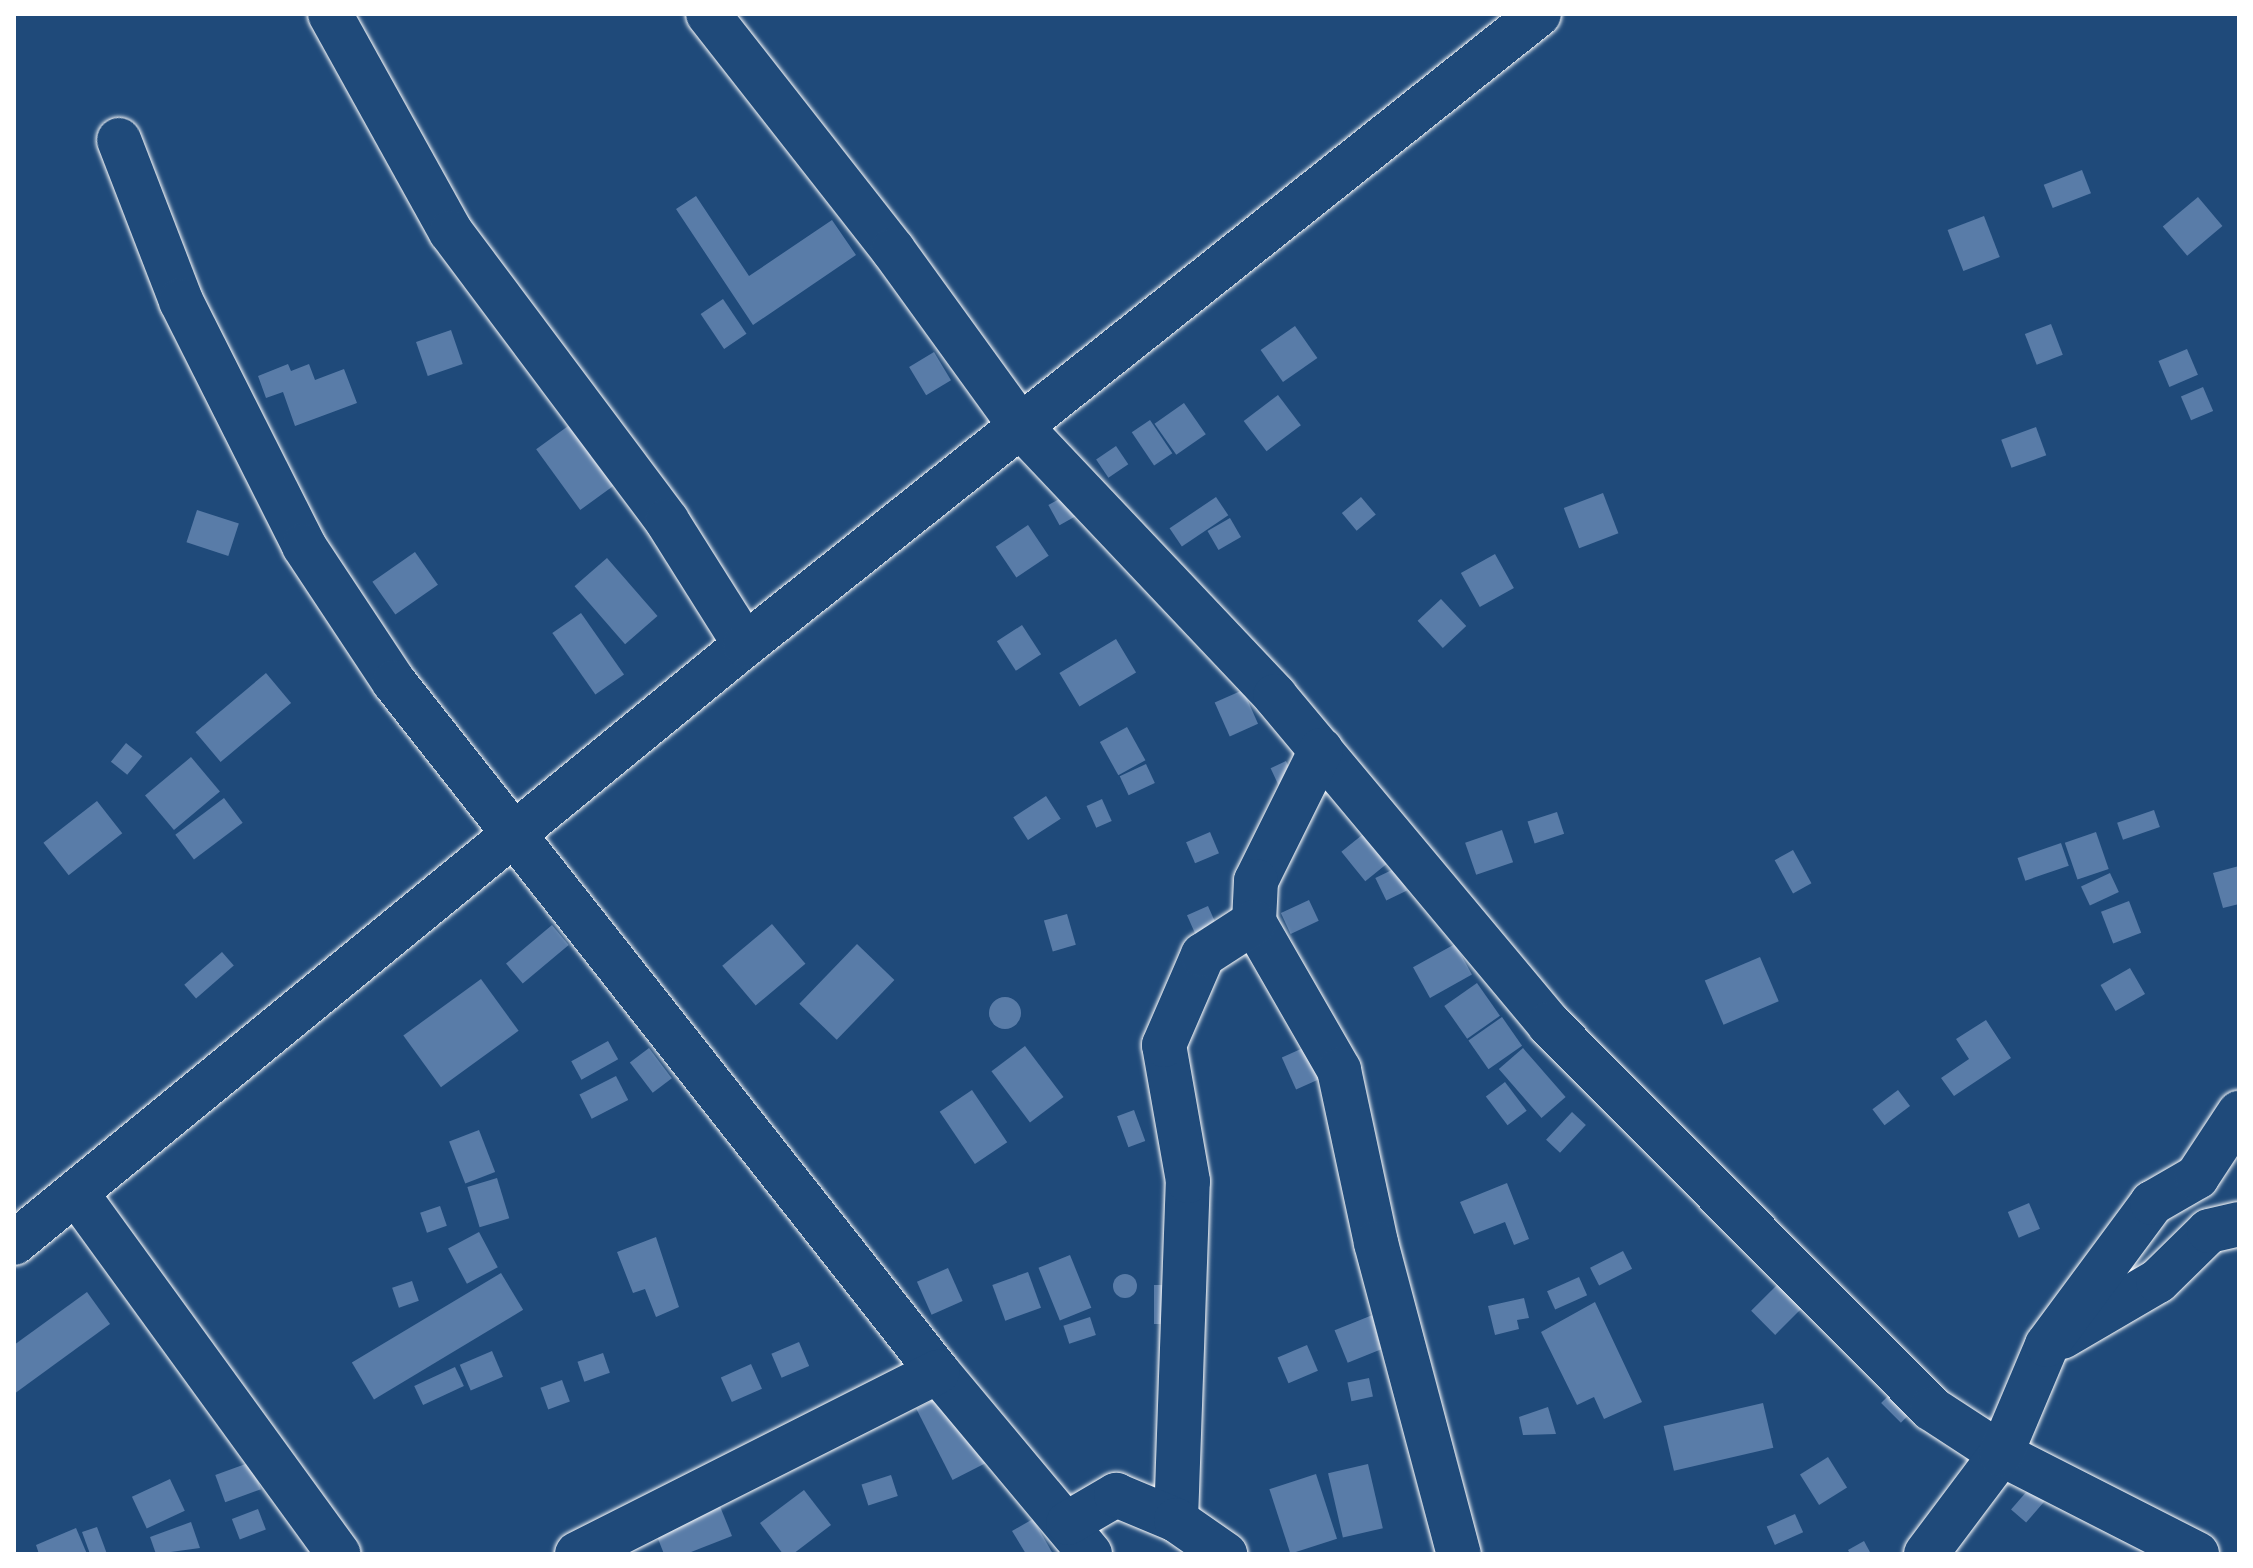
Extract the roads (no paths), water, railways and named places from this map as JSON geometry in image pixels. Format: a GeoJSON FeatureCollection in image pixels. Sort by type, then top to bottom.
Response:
{"type":"FeatureCollection","features":[{"type":"Feature","properties":{"kind":"street"},"geometry":{"type":"LineString","coordinates":[[330,14],[451,232],[667,521],[745,645]]}},
{"type":"Feature","properties":{"kind":"street"},"geometry":{"type":"LineString","coordinates":[[708,14],[893,250],[1022,428],[1321,750],[1549,1024],[1932,1409],[2001,1454],[2197,1554]]}},
{"type":"Feature","properties":{"kind":"street"},"geometry":{"type":"LineString","coordinates":[[14,1243],[745,645],[1022,428],[1539,14]]}},
{"type":"Feature","properties":{"kind":"street"},"geometry":{"type":"LineString","coordinates":[[119,140],[181,301],[304,546],[394,682],[516,832],[938,1372],[1079,1539],[1116,1495],[1176,1520],[1225,1554]]}},
{"type":"Feature","properties":{"kind":"street"},"geometry":{"type":"LineString","coordinates":[[1321,750],[1256,881],[1254,922],[1339,1070],[1376,1243],[1459,1554]]}},
{"type":"Feature","properties":{"kind":"street"},"geometry":{"type":"LineString","coordinates":[[1176,1520],[1188,1181],[1164,1045],[1203,955],[1254,922]]}},
{"type":"Feature","properties":{"kind":"street"},"geometry":{"type":"LineString","coordinates":[[1926,1554],[2001,1454],[2047,1345],[2152,1203],[2197,1177],[2239,1113]]}},
{"type":"Feature","properties":{"kind":"street"},"geometry":{"type":"LineString","coordinates":[[77,1194],[339,1554]]}},
{"type":"Feature","properties":{"kind":"street"},"geometry":{"type":"LineString","coordinates":[[2047,1345],[2158,1281],[2209,1231],[2239,1224]]}},
{"type":"Feature","properties":{"kind":"street"},"geometry":{"type":"LineString","coordinates":[[601,1549],[938,1372]]}}]}
